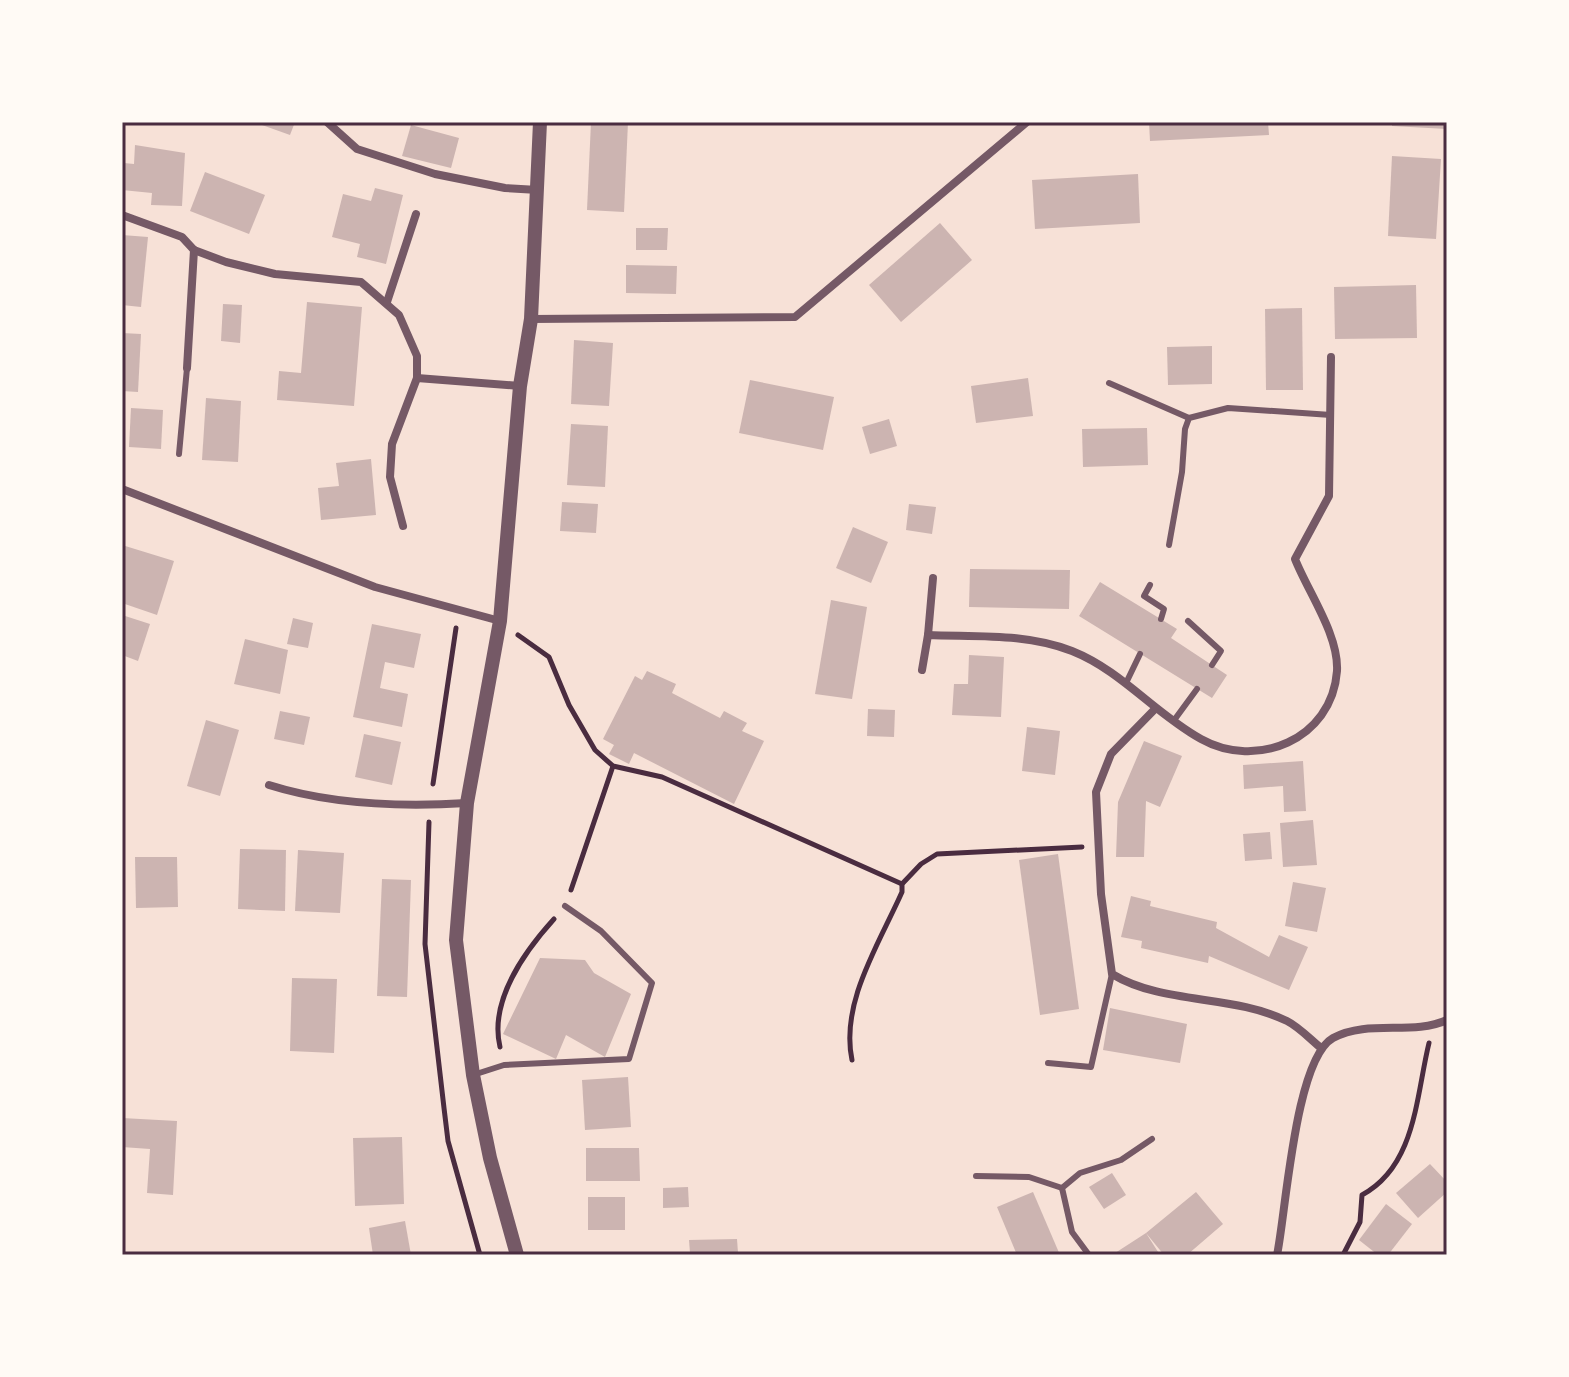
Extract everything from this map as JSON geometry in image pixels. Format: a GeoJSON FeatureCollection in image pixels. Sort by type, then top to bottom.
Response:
{"type":"FeatureCollection","features":[{"type":"Feature","properties":{"kind":"street"},"geometry":{"type":"LineString","coordinates":[[327,122],[357,149],[422,170],[505,188],[538,190]]}},
{"type":"Feature","properties":{"kind":"street"},"geometry":{"type":"LineString","coordinates":[[517,1255],[490,1158],[473,1075],[456,940],[467,803],[488,673],[500,621],[520,386],[531,319],[540,122]]}},
{"type":"Feature","properties":{"kind":"street"},"geometry":{"type":"LineString","coordinates":[[531,319],[795,317],[1027,122]]}},
{"type":"Feature","properties":{"kind":"street"},"geometry":{"type":"LineString","coordinates":[[387,302],[416,214]]}},
{"type":"Feature","properties":{"kind":"street"},"geometry":{"type":"LineString","coordinates":[[122,215],[182,237],[194,250],[275,274],[361,282],[399,315],[417,356],[417,378],[392,444],[390,477],[403,526]]}},
{"type":"Feature","properties":{"kind":"street"},"geometry":{"type":"LineString","coordinates":[[187,368],[194,250]]}},
{"type":"Feature","properties":{"kind":"street"},"geometry":{"type":"LineString","coordinates":[[928,635],[1031,639],[1073,651],[1127,681],[1154,710],[1175,719],[1201,739],[1235,752],[1264,752],[1299,738],[1325,711],[1337,672],[1332,635],[1308,593],[1295,559],[1329,496],[1331,357]]}},
{"type":"Feature","properties":{"kind":"street"},"geometry":{"type":"LineString","coordinates":[[417,378],[520,386]]}},
{"type":"Feature","properties":{"kind":"street"},"geometry":{"type":"LineString","coordinates":[[122,489],[375,587],[500,621]]}},
{"type":"Feature","properties":{"kind":"street"},"geometry":{"type":"LineString","coordinates":[[922,670],[933,578]]}},
{"type":"Feature","properties":{"kind":"street"},"geometry":{"type":"LineString","coordinates":[[1154,710],[1111,754],[1096,792],[1098,846],[1112,974],[1131,985],[1229,1002],[1287,1021],[1321,1048]]}},
{"type":"Feature","properties":{"kind":"street"},"geometry":{"type":"LineString","coordinates":[[269,785],[309,798],[430,805],[467,803]]}},
{"type":"Feature","properties":{"kind":"street"},"geometry":{"type":"LineString","coordinates":[[1277,1255],[1300,1105],[1321,1048],[1334,1038],[1382,1025],[1434,1026],[1447,1020]]}},
{"type":"Feature","properties":{"kind":"lane"},"geometry":{"type":"LineString","coordinates":[[179,454],[187,368]]}},
{"type":"Feature","properties":{"kind":"lane"},"geometry":{"type":"LineString","coordinates":[[1109,383],[1189,418],[1228,408],[1331,415]]}},
{"type":"Feature","properties":{"kind":"lane"},"geometry":{"type":"LineString","coordinates":[[1169,545],[1189,418]]}},
{"type":"Feature","properties":{"kind":"lane"},"geometry":{"type":"LineString","coordinates":[[1150,585],[1144,596],[1164,609],[1161,619]]}},
{"type":"Feature","properties":{"kind":"lane"},"geometry":{"type":"LineString","coordinates":[[1188,621],[1221,651],[1212,665]]}},
{"type":"Feature","properties":{"kind":"lane"},"geometry":{"type":"LineString","coordinates":[[1127,681],[1140,654]]}},
{"type":"Feature","properties":{"kind":"lane"},"geometry":{"type":"LineString","coordinates":[[1175,719],[1197,689]]}},
{"type":"Feature","properties":{"kind":"lane"},"geometry":{"type":"LineString","coordinates":[[473,1075],[504,1065],[629,1059],[652,983],[601,931],[565,906]]}},
{"type":"Feature","properties":{"kind":"lane"},"geometry":{"type":"LineString","coordinates":[[1048,1063],[1091,1067],[1112,974]]}},
{"type":"Feature","properties":{"kind":"lane"},"geometry":{"type":"LineString","coordinates":[[1062,1188],[1080,1173],[1121,1160],[1152,1139]]}},
{"type":"Feature","properties":{"kind":"lane"},"geometry":{"type":"LineString","coordinates":[[976,1176],[1029,1177],[1062,1188]]}},
{"type":"Feature","properties":{"kind":"lane"},"geometry":{"type":"LineString","coordinates":[[1062,1188],[1072,1232],[1089,1255]]}},
{"type":"Feature","properties":{"kind":"path"},"geometry":{"type":"LineString","coordinates":[[500,621],[549,657],[569,705],[595,750],[613,766],[662,777],[902,884]]}},
{"type":"Feature","properties":{"kind":"path"},"geometry":{"type":"LineString","coordinates":[[852,1060],[847,1037],[852,1006],[902,892],[902,884],[921,864],[937,854],[1098,846]]}},
{"type":"Feature","properties":{"kind":"path"},"geometry":{"type":"LineString","coordinates":[[1343,1255],[1360,1222],[1362,1195],[1394,1171],[1415,1117],[1434,1026]]}},
{"type":"Feature","properties":{"kind":"building"},"geometry":{"type":"Polygon","coordinates":[[[263,122],[295,122],[290,135],[262,125],[263,122]]]}},
{"type":"Feature","properties":{"kind":"building"},"geometry":{"type":"Polygon","coordinates":[[[591,122],[628,122],[624,212],[587,210],[591,122]]]}},
{"type":"Feature","properties":{"kind":"building"},"geometry":{"type":"Polygon","coordinates":[[[1149,122],[1268,122],[1269,135],[1150,141],[1149,122]]]}},
{"type":"Feature","properties":{"kind":"building"},"geometry":{"type":"Polygon","coordinates":[[[1392,122],[1447,122],[1447,129],[1392,126],[1392,122]]]}},
{"type":"Feature","properties":{"kind":"building"},"geometry":{"type":"Polygon","coordinates":[[[411,125],[459,138],[451,168],[402,156],[411,125]]]}},
{"type":"Feature","properties":{"kind":"building"},"geometry":{"type":"Polygon","coordinates":[[[135,145],[185,153],[182,206],[151,205],[152,193],[122,190],[124,163],[134,164],[135,145]]]}},
{"type":"Feature","properties":{"kind":"building"},"geometry":{"type":"Polygon","coordinates":[[[1392,156],[1441,159],[1436,239],[1388,236],[1392,156]]]}},
{"type":"Feature","properties":{"kind":"building"},"geometry":{"type":"Polygon","coordinates":[[[205,172],[265,195],[249,234],[190,211],[205,172]]]}},
{"type":"Feature","properties":{"kind":"building"},"geometry":{"type":"Polygon","coordinates":[[[1138,174],[1140,223],[1035,229],[1032,180],[1138,174]]]}},
{"type":"Feature","properties":{"kind":"building"},"geometry":{"type":"Polygon","coordinates":[[[375,188],[403,195],[386,264],[357,257],[360,244],[332,237],[343,194],[371,201],[375,188]]]}},
{"type":"Feature","properties":{"kind":"building"},"geometry":{"type":"Polygon","coordinates":[[[940,223],[972,260],[901,322],[869,285],[940,223]]]}},
{"type":"Feature","properties":{"kind":"building"},"geometry":{"type":"Polygon","coordinates":[[[636,228],[668,228],[667,250],[636,250],[636,228]]]}},
{"type":"Feature","properties":{"kind":"building"},"geometry":{"type":"Polygon","coordinates":[[[122,235],[148,237],[141,307],[122,305],[122,235]]]}},
{"type":"Feature","properties":{"kind":"building"},"geometry":{"type":"Polygon","coordinates":[[[626,265],[677,266],[676,294],[626,293],[626,265]]]}},
{"type":"Feature","properties":{"kind":"building"},"geometry":{"type":"Polygon","coordinates":[[[1416,285],[1417,338],[1335,339],[1334,287],[1416,285]]]}},
{"type":"Feature","properties":{"kind":"building"},"geometry":{"type":"Polygon","coordinates":[[[307,302],[362,307],[354,406],[277,400],[279,371],[301,373],[307,302]]]}},
{"type":"Feature","properties":{"kind":"building"},"geometry":{"type":"Polygon","coordinates":[[[223,304],[242,305],[240,343],[221,341],[223,304]]]}},
{"type":"Feature","properties":{"kind":"building"},"geometry":{"type":"Polygon","coordinates":[[[1302,308],[1303,390],[1266,390],[1265,309],[1302,308]]]}},
{"type":"Feature","properties":{"kind":"building"},"geometry":{"type":"Polygon","coordinates":[[[122,333],[141,334],[138,392],[122,391],[122,333]]]}},
{"type":"Feature","properties":{"kind":"building"},"geometry":{"type":"Polygon","coordinates":[[[574,340],[613,343],[609,406],[571,404],[574,340]]]}},
{"type":"Feature","properties":{"kind":"building"},"geometry":{"type":"Polygon","coordinates":[[[1212,346],[1212,384],[1168,385],[1167,347],[1212,346]]]}},
{"type":"Feature","properties":{"kind":"building"},"geometry":{"type":"Polygon","coordinates":[[[1028,378],[1033,416],[976,423],[971,386],[1028,378]]]}},
{"type":"Feature","properties":{"kind":"building"},"geometry":{"type":"Polygon","coordinates":[[[750,380],[834,397],[823,450],[739,433],[750,380]]]}},
{"type":"Feature","properties":{"kind":"building"},"geometry":{"type":"Polygon","coordinates":[[[206,398],[241,401],[238,462],[202,460],[206,398]]]}},
{"type":"Feature","properties":{"kind":"building"},"geometry":{"type":"Polygon","coordinates":[[[131,408],[163,410],[161,449],[129,447],[131,408]]]}},
{"type":"Feature","properties":{"kind":"building"},"geometry":{"type":"Polygon","coordinates":[[[889,419],[897,446],[870,454],[862,427],[889,419]]]}},
{"type":"Feature","properties":{"kind":"building"},"geometry":{"type":"Polygon","coordinates":[[[571,424],[608,426],[605,487],[567,485],[571,424]]]}},
{"type":"Feature","properties":{"kind":"building"},"geometry":{"type":"Polygon","coordinates":[[[1147,428],[1148,465],[1083,467],[1082,429],[1147,428]]]}},
{"type":"Feature","properties":{"kind":"building"},"geometry":{"type":"Polygon","coordinates":[[[371,459],[376,515],[321,520],[318,488],[339,486],[336,463],[371,459]]]}},
{"type":"Feature","properties":{"kind":"building"},"geometry":{"type":"Polygon","coordinates":[[[562,502],[598,504],[596,533],[560,531],[562,502]]]}},
{"type":"Feature","properties":{"kind":"building"},"geometry":{"type":"Polygon","coordinates":[[[909,504],[936,507],[932,534],[906,530],[909,504]]]}},
{"type":"Feature","properties":{"kind":"building"},"geometry":{"type":"Polygon","coordinates":[[[853,527],[888,542],[871,583],[836,568],[853,527]]]}},
{"type":"Feature","properties":{"kind":"building"},"geometry":{"type":"Polygon","coordinates":[[[122,545],[174,561],[157,615],[122,603],[122,545]]]}},
{"type":"Feature","properties":{"kind":"building"},"geometry":{"type":"Polygon","coordinates":[[[970,569],[1070,570],[1069,609],[969,607],[970,569]]]}},
{"type":"Feature","properties":{"kind":"building"},"geometry":{"type":"Polygon","coordinates":[[[1100,582],[1177,629],[1171,638],[1227,675],[1212,698],[1079,616],[1100,582]]]}},
{"type":"Feature","properties":{"kind":"building"},"geometry":{"type":"Polygon","coordinates":[[[831,600],[867,607],[852,699],[815,694],[831,600]]]}},
{"type":"Feature","properties":{"kind":"building"},"geometry":{"type":"Polygon","coordinates":[[[122,615],[150,624],[138,661],[122,655],[122,615]]]}},
{"type":"Feature","properties":{"kind":"building"},"geometry":{"type":"Polygon","coordinates":[[[293,618],[313,623],[308,648],[287,644],[293,618]]]}},
{"type":"Feature","properties":{"kind":"building"},"geometry":{"type":"Polygon","coordinates":[[[372,624],[421,634],[414,668],[385,662],[380,688],[408,694],[402,727],[353,717],[372,624]]]}},
{"type":"Feature","properties":{"kind":"building"},"geometry":{"type":"Polygon","coordinates":[[[245,639],[288,650],[280,694],[234,684],[245,639]]]}},
{"type":"Feature","properties":{"kind":"building"},"geometry":{"type":"Polygon","coordinates":[[[969,655],[1004,657],[1001,717],[952,715],[954,684],[968,684],[969,655]]]}},
{"type":"Feature","properties":{"kind":"building"},"geometry":{"type":"Polygon","coordinates":[[[647,671],[676,684],[672,693],[720,718],[724,711],[747,723],[742,731],[764,741],[734,804],[634,753],[629,764],[609,754],[614,745],[603,739],[635,676],[642,680],[647,671]]]}},
{"type":"Feature","properties":{"kind":"building"},"geometry":{"type":"Polygon","coordinates":[[[868,709],[895,710],[894,737],[867,736],[868,709]]]}},
{"type":"Feature","properties":{"kind":"building"},"geometry":{"type":"Polygon","coordinates":[[[280,711],[310,717],[304,745],[274,739],[280,711]]]}},
{"type":"Feature","properties":{"kind":"building"},"geometry":{"type":"Polygon","coordinates":[[[206,720],[239,730],[220,796],[187,786],[206,720]]]}},
{"type":"Feature","properties":{"kind":"building"},"geometry":{"type":"Polygon","coordinates":[[[1027,727],[1060,731],[1055,775],[1022,771],[1027,727]]]}},
{"type":"Feature","properties":{"kind":"building"},"geometry":{"type":"Polygon","coordinates":[[[364,734],[401,742],[392,785],[355,777],[364,734]]]}},
{"type":"Feature","properties":{"kind":"building"},"geometry":{"type":"Polygon","coordinates":[[[1144,741],[1182,756],[1160,807],[1146,801],[1144,857],[1116,857],[1118,802],[1144,741]]]}},
{"type":"Feature","properties":{"kind":"building"},"geometry":{"type":"Polygon","coordinates":[[[1303,761],[1306,811],[1284,812],[1283,786],[1244,789],[1243,765],[1303,761]]]}},
{"type":"Feature","properties":{"kind":"building"},"geometry":{"type":"Polygon","coordinates":[[[1313,820],[1317,865],[1283,867],[1280,823],[1313,820]]]}},
{"type":"Feature","properties":{"kind":"building"},"geometry":{"type":"Polygon","coordinates":[[[1270,832],[1272,859],[1245,861],[1243,834],[1270,832]]]}},
{"type":"Feature","properties":{"kind":"building"},"geometry":{"type":"Polygon","coordinates":[[[240,849],[286,850],[285,911],[238,909],[240,849]]]}},
{"type":"Feature","properties":{"kind":"building"},"geometry":{"type":"Polygon","coordinates":[[[298,850],[344,853],[340,913],[295,911],[298,850]]]}},
{"type":"Feature","properties":{"kind":"building"},"geometry":{"type":"Polygon","coordinates":[[[1058,854],[1079,1009],[1040,1015],[1019,860],[1058,854]]]}},
{"type":"Feature","properties":{"kind":"building"},"geometry":{"type":"Polygon","coordinates":[[[135,857],[177,857],[178,907],[136,908],[135,857]]]}},
{"type":"Feature","properties":{"kind":"building"},"geometry":{"type":"Polygon","coordinates":[[[382,879],[411,880],[407,997],[377,996],[382,879]]]}},
{"type":"Feature","properties":{"kind":"building"},"geometry":{"type":"Polygon","coordinates":[[[1293,882],[1326,888],[1317,932],[1285,926],[1293,882]]]}},
{"type":"Feature","properties":{"kind":"building"},"geometry":{"type":"Polygon","coordinates":[[[1131,896],[1151,901],[1150,906],[1217,922],[1216,928],[1269,957],[1279,935],[1308,947],[1289,990],[1209,956],[1208,963],[1141,948],[1142,941],[1121,937],[1131,896]]]}},
{"type":"Feature","properties":{"kind":"building"},"geometry":{"type":"Polygon","coordinates":[[[540,958],[585,960],[594,973],[631,994],[605,1057],[566,1035],[556,1059],[503,1034],[540,958]]]}},
{"type":"Feature","properties":{"kind":"building"},"geometry":{"type":"Polygon","coordinates":[[[292,978],[337,979],[334,1053],[290,1051],[292,978]]]}},
{"type":"Feature","properties":{"kind":"building"},"geometry":{"type":"Polygon","coordinates":[[[1110,1008],[1187,1024],[1180,1063],[1103,1050],[1110,1008]]]}},
{"type":"Feature","properties":{"kind":"building"},"geometry":{"type":"Polygon","coordinates":[[[628,1077],[631,1127],[585,1130],[582,1080],[628,1077]]]}},
{"type":"Feature","properties":{"kind":"building"},"geometry":{"type":"Polygon","coordinates":[[[122,1118],[177,1121],[173,1195],[147,1193],[150,1149],[122,1147],[122,1118]]]}},
{"type":"Feature","properties":{"kind":"building"},"geometry":{"type":"Polygon","coordinates":[[[402,1137],[404,1204],[355,1206],[353,1138],[402,1137]]]}},
{"type":"Feature","properties":{"kind":"building"},"geometry":{"type":"Polygon","coordinates":[[[586,1148],[639,1148],[640,1181],[586,1181],[586,1148]]]}},
{"type":"Feature","properties":{"kind":"building"},"geometry":{"type":"Polygon","coordinates":[[[1430,1164],[1447,1182],[1447,1192],[1418,1218],[1396,1193],[1430,1164]]]}},
{"type":"Feature","properties":{"kind":"building"},"geometry":{"type":"Polygon","coordinates":[[[1112,1173],[1126,1195],[1104,1209],[1089,1187],[1112,1173]]]}},
{"type":"Feature","properties":{"kind":"building"},"geometry":{"type":"Polygon","coordinates":[[[688,1187],[689,1207],[663,1208],[663,1188],[688,1187]]]}},
{"type":"Feature","properties":{"kind":"building"},"geometry":{"type":"Polygon","coordinates":[[[1033,1192],[1060,1255],[1017,1255],[997,1207],[1033,1192]]]}},
{"type":"Feature","properties":{"kind":"building"},"geometry":{"type":"Polygon","coordinates":[[[1196,1192],[1223,1224],[1187,1255],[1164,1255],[1146,1233],[1196,1192]]]}},
{"type":"Feature","properties":{"kind":"building"},"geometry":{"type":"Polygon","coordinates":[[[588,1197],[625,1197],[625,1230],[588,1230],[588,1197]]]}},
{"type":"Feature","properties":{"kind":"building"},"geometry":{"type":"Polygon","coordinates":[[[1386,1204],[1412,1224],[1388,1255],[1378,1255],[1359,1240],[1386,1204]]]}},
{"type":"Feature","properties":{"kind":"building"},"geometry":{"type":"Polygon","coordinates":[[[405,1221],[411,1255],[373,1255],[369,1228],[405,1221]]]}},
{"type":"Feature","properties":{"kind":"building"},"geometry":{"type":"Polygon","coordinates":[[[1146,1233],[1160,1255],[1112,1255],[1146,1233]]]}},
{"type":"Feature","properties":{"kind":"building"},"geometry":{"type":"Polygon","coordinates":[[[737,1239],[738,1253],[690,1253],[689,1240],[737,1239]]]}}]}
